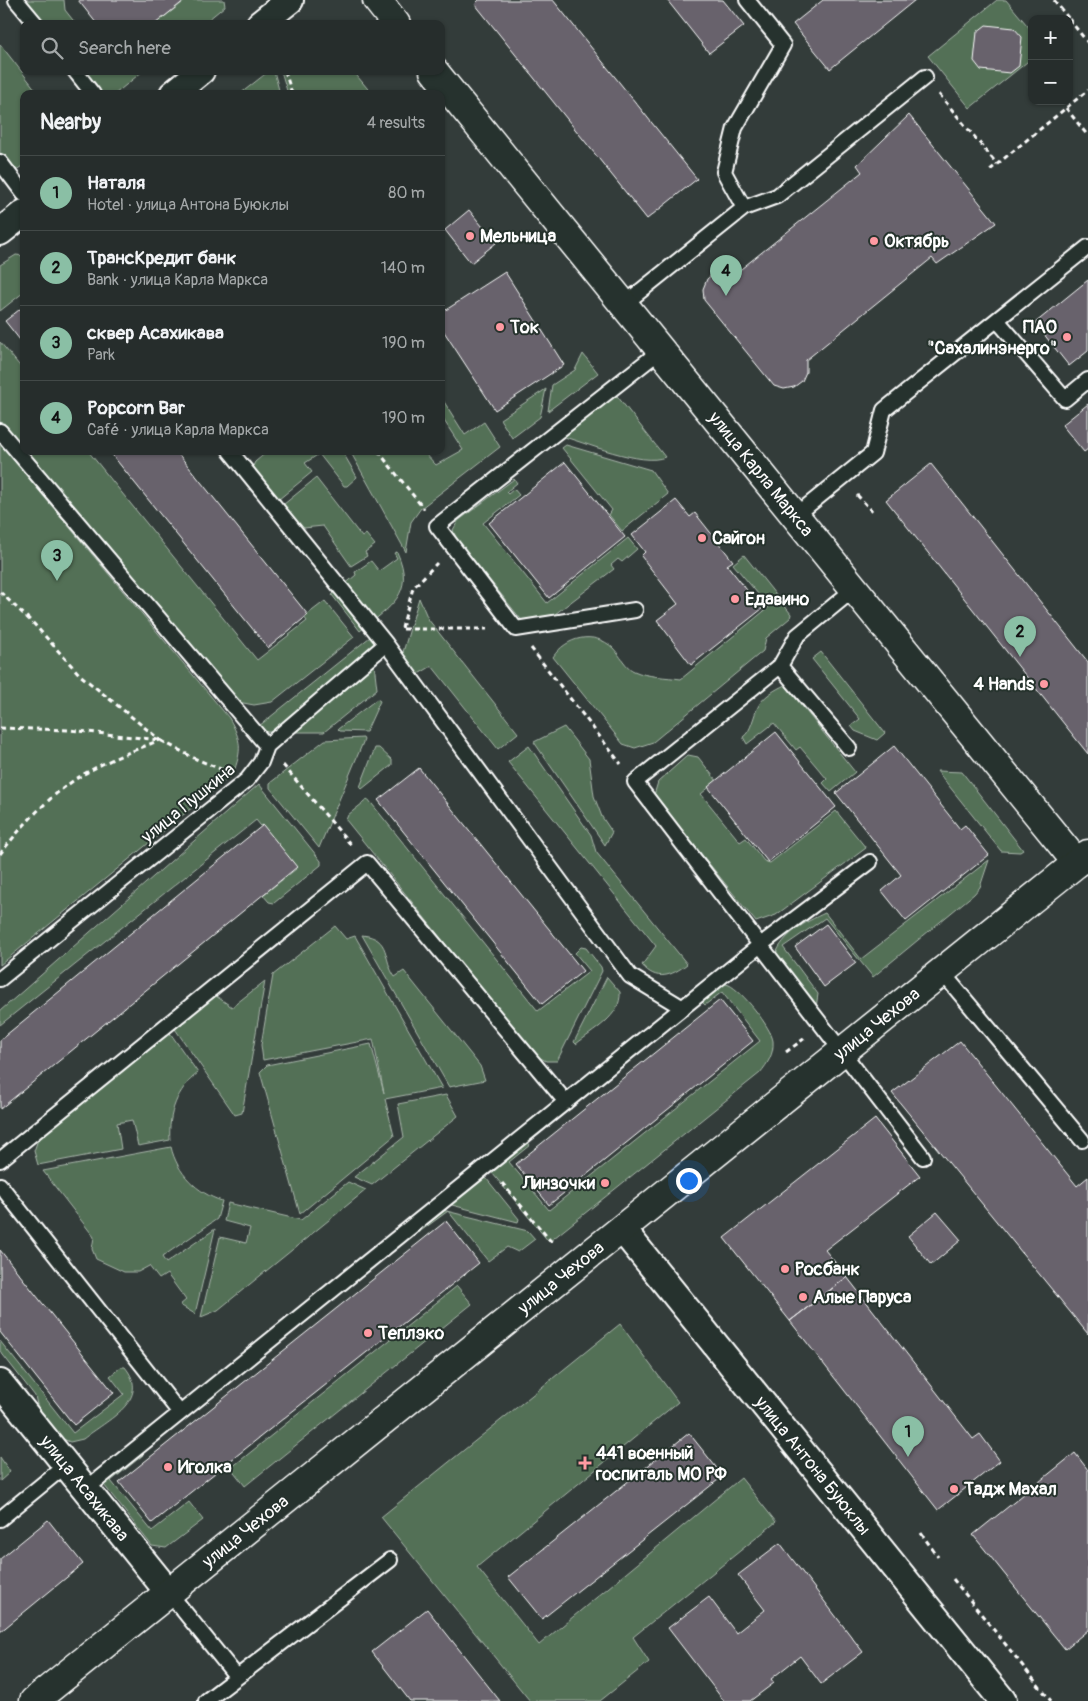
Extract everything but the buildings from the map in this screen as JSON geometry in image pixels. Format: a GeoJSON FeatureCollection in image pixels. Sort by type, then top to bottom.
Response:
{"type":"FeatureCollection","features":[{"type":"Feature","properties":{"kind":"street"},"geometry":{"type":"LineString","coordinates":[[265,20],[290,0]]}},
{"type":"Feature","properties":{"kind":"street"},"geometry":{"type":"LineString","coordinates":[[377,0],[393,20]]}},
{"type":"Feature","properties":{"kind":"street"},"geometry":{"type":"LineString","coordinates":[[178,90],[196,75]]}},
{"type":"Feature","properties":{"kind":"street","name":"улица Карла Маркса"},"geometry":{"type":"LineString","coordinates":[[441,85],[854,589],[1084,864]]}},
{"type":"Feature","properties":{"kind":"street"},"geometry":{"type":"LineString","coordinates":[[0,232],[20,216]]}},
{"type":"Feature","properties":{"kind":"street","name":"улица Чехова"},"geometry":{"type":"LineString","coordinates":[[34,1701],[170,1594],[942,972],[1084,864]]}},
{"type":"Feature","properties":{"kind":"street","name":"улица Антона Буюклы"},"geometry":{"type":"LineString","coordinates":[[622,1230],[1003,1701]]}},
{"type":"Feature","properties":{"kind":"street","name":"улица Асахикава"},"geometry":{"type":"LineString","coordinates":[[0,1382],[170,1594]]}},
{"type":"Feature","properties":{"kind":"lane"},"geometry":{"type":"LineString","coordinates":[[16,0],[33,20]]}},
{"type":"Feature","properties":{"kind":"lane"},"geometry":{"type":"LineString","coordinates":[[744,208],[724,172],[735,128],[782,45],[746,0]]}},
{"type":"Feature","properties":{"kind":"lane"},"geometry":{"type":"LineString","coordinates":[[77,75],[90,90]]}},
{"type":"Feature","properties":{"kind":"lane"},"geometry":{"type":"LineString","coordinates":[[623,305],[744,208],[777,196],[925,77]]}},
{"type":"Feature","properties":{"kind":"lane"},"geometry":{"type":"LineString","coordinates":[[0,162],[20,189]]}},
{"type":"Feature","properties":{"kind":"lane"},"geometry":{"type":"LineString","coordinates":[[795,516],[873,453],[884,410],[1088,247]]}},
{"type":"Feature","properties":{"kind":"lane"},"geometry":{"type":"LineString","coordinates":[[997,320],[1065,399],[1088,380]]}},
{"type":"Feature","properties":{"kind":"lane"},"geometry":{"type":"LineString","coordinates":[[635,610],[516,629],[437,526],[660,351]]}},
{"type":"Feature","properties":{"kind":"lane"},"geometry":{"type":"LineString","coordinates":[[0,431],[20,455]]}},
{"type":"Feature","properties":{"kind":"lane"},"geometry":{"type":"LineString","coordinates":[[20,455],[267,746]]}},
{"type":"Feature","properties":{"kind":"lane"},"geometry":{"type":"LineString","coordinates":[[235,455],[386,644],[630,976],[683,1008]]}},
{"type":"Feature","properties":{"kind":"lane"},"geometry":{"type":"LineString","coordinates":[[854,589],[797,636],[780,666],[635,782],[759,946],[843,1051],[923,1157]]}},
{"type":"Feature","properties":{"kind":"lane","name":"улица Пушкина"},"geometry":{"type":"LineString","coordinates":[[0,979],[247,780],[261,762],[267,746],[386,644]]}},
{"type":"Feature","properties":{"kind":"lane"},"geometry":{"type":"LineString","coordinates":[[780,666],[848,748]]}},
{"type":"Feature","properties":{"kind":"lane"},"geometry":{"type":"LineString","coordinates":[[86,1489],[759,946],[870,862]]}},
{"type":"Feature","properties":{"kind":"lane"},"geometry":{"type":"LineString","coordinates":[[0,1160],[367,863],[566,1102]]}},
{"type":"Feature","properties":{"kind":"lane"},"geometry":{"type":"LineString","coordinates":[[942,972],[1082,1140]]}},
{"type":"Feature","properties":{"kind":"lane"},"geometry":{"type":"LineString","coordinates":[[0,1185],[180,1413]]}},
{"type":"Feature","properties":{"kind":"lane"},"geometry":{"type":"LineString","coordinates":[[0,1519],[66,1465]]}},
{"type":"Feature","properties":{"kind":"lane"},"geometry":{"type":"LineString","coordinates":[[206,1701],[390,1560]]}},
{"type":"Feature","properties":{"kind":"lane"},"geometry":{"type":"LineString","coordinates":[[170,1594],[237,1677]]}},
{"type":"Feature","properties":{"kind":"path"},"geometry":{"type":"LineString","coordinates":[[1054,0],[1066,15]]}},
{"type":"Feature","properties":{"kind":"path"},"geometry":{"type":"LineString","coordinates":[[1073,24],[1088,43]]}},
{"type":"Feature","properties":{"kind":"path"},"geometry":{"type":"LineString","coordinates":[[286,75],[291,90]]}},
{"type":"Feature","properties":{"kind":"path"},"geometry":{"type":"LineString","coordinates":[[925,77],[997,164]]}},
{"type":"Feature","properties":{"kind":"path"},"geometry":{"type":"LineString","coordinates":[[990,170],[1088,90]]}},
{"type":"Feature","properties":{"kind":"path"},"geometry":{"type":"LineString","coordinates":[[1066,108],[1088,136]]}},
{"type":"Feature","properties":{"kind":"path"},"geometry":{"type":"LineString","coordinates":[[381,455],[437,526]]}},
{"type":"Feature","properties":{"kind":"path"},"geometry":{"type":"LineString","coordinates":[[386,644],[402,629],[413,588],[453,546]]}},
{"type":"Feature","properties":{"kind":"path"},"geometry":{"type":"LineString","coordinates":[[0,592],[34,624],[80,675],[160,740],[196,759],[247,780]]}},
{"type":"Feature","properties":{"kind":"path"},"geometry":{"type":"LineString","coordinates":[[402,629],[516,629],[635,782]]}},
{"type":"Feature","properties":{"kind":"path"},"geometry":{"type":"LineString","coordinates":[[0,728],[69,730],[160,740]]}},
{"type":"Feature","properties":{"kind":"path"},"geometry":{"type":"LineString","coordinates":[[0,854],[21,827],[62,789],[93,769],[160,740]]}},
{"type":"Feature","properties":{"kind":"path"},"geometry":{"type":"LineString","coordinates":[[267,746],[367,863]]}},
{"type":"Feature","properties":{"kind":"path"},"geometry":{"type":"LineString","coordinates":[[488,1165],[556,1248]]}},
{"type":"Feature","properties":{"kind":"path"},"geometry":{"type":"LineString","coordinates":[[921,1533],[938,1557]]}},
{"type":"Feature","properties":{"kind":"path"},"geometry":{"type":"LineString","coordinates":[[952,1579],[1051,1701]]}},
{"type":"Feature","properties":{"kind":"green space"},"geometry":{"type":"Polygon","coordinates":[[[27,0],[64,0],[65,10],[73,20],[40,20],[27,0]]]}},
{"type":"Feature","properties":{"kind":"green space"},"geometry":{"type":"Polygon","coordinates":[[[186,0],[224,0],[225,6],[208,20],[160,20],[186,0]]]}},
{"type":"Feature","properties":{"kind":"green space"},"geometry":{"type":"Polygon","coordinates":[[[997,0],[1006,0],[1028,26],[1028,61],[970,108],[928,56],[997,0]]]}},
{"type":"Feature","properties":{"kind":"green space"},"geometry":{"type":"Polygon","coordinates":[[[0,44],[20,70],[20,75],[24,75],[36,90],[20,90],[20,168],[16,170],[0,156],[0,44]]]}},
{"type":"Feature","properties":{"kind":"green space"},"geometry":{"type":"Polygon","coordinates":[[[83,75],[138,75],[120,90],[96,90],[83,75]]]}},
{"type":"Feature","properties":{"kind":"green space"},"geometry":{"type":"Polygon","coordinates":[[[264,75],[275,75],[279,90],[245,90],[264,75]]]}},
{"type":"Feature","properties":{"kind":"green space"},"geometry":{"type":"Polygon","coordinates":[[[282,75],[356,75],[369,90],[287,90],[282,75]]]}},
{"type":"Feature","properties":{"kind":"green space"},"geometry":{"type":"Polygon","coordinates":[[[16,255],[20,256],[20,295],[0,311],[0,265],[16,255]]]}},
{"type":"Feature","properties":{"kind":"green space"},"geometry":{"type":"Polygon","coordinates":[[[0,342],[20,366],[20,446],[0,422],[0,342]]]}},
{"type":"Feature","properties":{"kind":"green space"},"geometry":{"type":"Polygon","coordinates":[[[583,354],[598,373],[548,411],[552,385],[575,370],[583,354]]]}},
{"type":"Feature","properties":{"kind":"green space"},"geometry":{"type":"Polygon","coordinates":[[[546,389],[540,417],[512,438],[500,419],[546,389]]]}},
{"type":"Feature","properties":{"kind":"green space"},"geometry":{"type":"Polygon","coordinates":[[[614,392],[665,457],[643,459],[628,456],[558,435],[614,392]]]}},
{"type":"Feature","properties":{"kind":"green space"},"geometry":{"type":"Polygon","coordinates":[[[445,403],[465,435],[484,422],[500,447],[421,508],[411,522],[406,552],[352,455],[427,455],[436,465],[463,450],[445,422],[445,403]]]}},
{"type":"Feature","properties":{"kind":"green space"},"geometry":{"type":"Polygon","coordinates":[[[0,444],[229,718],[238,739],[239,752],[233,774],[0,965],[0,444]]]}},
{"type":"Feature","properties":{"kind":"green space"},"geometry":{"type":"Polygon","coordinates":[[[566,445],[651,470],[668,494],[622,531],[609,515],[612,510],[562,448],[566,445]]]}},
{"type":"Feature","properties":{"kind":"green space"},"geometry":{"type":"Polygon","coordinates":[[[27,455],[91,455],[257,660],[307,621],[304,617],[325,601],[354,637],[272,702],[254,705],[238,702],[27,455]]]}},
{"type":"Feature","properties":{"kind":"green space"},"geometry":{"type":"Polygon","coordinates":[[[263,455],[317,455],[305,463],[312,472],[273,504],[252,468],[255,462],[263,455]]]}},
{"type":"Feature","properties":{"kind":"green space"},"geometry":{"type":"Polygon","coordinates":[[[320,455],[344,455],[357,477],[347,486],[344,486],[320,455]]]}},
{"type":"Feature","properties":{"kind":"green space"},"geometry":{"type":"Polygon","coordinates":[[[316,478],[362,537],[366,534],[375,545],[365,552],[367,556],[351,566],[323,526],[294,529],[278,509],[316,478]]]}},
{"type":"Feature","properties":{"kind":"green space"},"geometry":{"type":"Polygon","coordinates":[[[514,479],[517,483],[506,492],[508,494],[514,489],[519,495],[483,523],[547,603],[628,538],[637,549],[622,562],[618,559],[611,565],[614,569],[542,624],[528,628],[456,538],[453,530],[458,521],[514,479]]]}},
{"type":"Feature","properties":{"kind":"green space"},"geometry":{"type":"Polygon","coordinates":[[[397,552],[402,566],[402,589],[390,607],[360,631],[332,595],[356,575],[355,572],[371,561],[379,571],[397,558],[394,553],[397,552]]]}},
{"type":"Feature","properties":{"kind":"green space"},"geometry":{"type":"Polygon","coordinates":[[[744,555],[791,614],[790,618],[766,638],[763,651],[653,742],[635,748],[623,744],[553,657],[565,645],[573,641],[581,638],[597,639],[606,642],[613,648],[634,671],[651,676],[681,679],[769,607],[733,564],[744,555]]]}},
{"type":"Feature","properties":{"kind":"green space"},"geometry":{"type":"Polygon","coordinates":[[[419,598],[428,619],[518,733],[498,749],[432,666],[415,676],[401,659],[419,598]]]}},
{"type":"Feature","properties":{"kind":"green space"},"geometry":{"type":"Polygon","coordinates":[[[380,629],[373,655],[377,689],[324,732],[263,732],[259,726],[380,629]]]}},
{"type":"Feature","properties":{"kind":"green space"},"geometry":{"type":"Polygon","coordinates":[[[821,652],[885,733],[877,740],[855,731],[851,726],[860,719],[812,659],[821,652]]]}},
{"type":"Feature","properties":{"kind":"green space"},"geometry":{"type":"Polygon","coordinates":[[[785,685],[855,772],[831,792],[823,783],[827,779],[800,747],[796,750],[774,723],[747,744],[743,737],[748,731],[761,702],[770,693],[785,685]]]}},
{"type":"Feature","properties":{"kind":"green space"},"geometry":{"type":"Polygon","coordinates":[[[377,699],[380,701],[366,732],[340,731],[338,729],[377,699]]]}},
{"type":"Feature","properties":{"kind":"green space"},"geometry":{"type":"Polygon","coordinates":[[[564,727],[589,759],[594,796],[602,817],[612,832],[605,845],[534,742],[564,727]]]}},
{"type":"Feature","properties":{"kind":"green space"},"geometry":{"type":"Polygon","coordinates":[[[363,738],[364,740],[319,848],[270,788],[270,783],[325,740],[363,738]]]}},
{"type":"Feature","properties":{"kind":"green space"},"geometry":{"type":"Polygon","coordinates":[[[529,746],[591,835],[596,852],[687,964],[676,972],[664,975],[653,974],[642,965],[656,946],[508,762],[529,746]]]}},
{"type":"Feature","properties":{"kind":"green space"},"geometry":{"type":"Polygon","coordinates":[[[375,748],[379,748],[392,760],[392,765],[362,789],[360,787],[375,748]]]}},
{"type":"Feature","properties":{"kind":"green space"},"geometry":{"type":"Polygon","coordinates":[[[688,755],[698,757],[717,781],[701,794],[740,842],[746,838],[764,861],[770,863],[836,811],[866,848],[776,915],[756,922],[654,795],[658,782],[688,755]]]}},
{"type":"Feature","properties":{"kind":"green space"},"geometry":{"type":"Polygon","coordinates":[[[937,771],[962,772],[1023,850],[1020,852],[1001,851],[937,771]]]}},
{"type":"Feature","properties":{"kind":"green space"},"geometry":{"type":"Polygon","coordinates":[[[259,784],[321,861],[321,865],[274,903],[269,902],[263,895],[296,869],[256,820],[0,1025],[0,1011],[259,784]]]}},
{"type":"Feature","properties":{"kind":"green space"},"geometry":{"type":"Polygon","coordinates":[[[368,799],[538,1011],[590,971],[575,953],[581,947],[586,948],[601,967],[602,971],[557,1061],[546,1061],[535,1055],[346,820],[348,815],[368,799]]]}},
{"type":"Feature","properties":{"kind":"green space"},"geometry":{"type":"Polygon","coordinates":[[[989,860],[980,887],[974,894],[873,977],[825,918],[783,947],[818,994],[816,1008],[775,956],[783,941],[789,935],[810,920],[825,913],[861,959],[989,860]]]}},
{"type":"Feature","properties":{"kind":"green space"},"geometry":{"type":"Polygon","coordinates":[[[335,926],[346,939],[355,936],[442,1088],[385,1099],[394,1136],[300,1214],[260,1072],[267,1065],[371,1044],[384,1093],[373,1039],[263,1060],[261,1045],[273,975],[335,926]]]}},
{"type":"Feature","properties":{"kind":"green space"},"geometry":{"type":"Polygon","coordinates":[[[362,935],[378,940],[385,950],[395,977],[404,971],[480,1066],[485,1080],[449,1087],[362,935]]]}},
{"type":"Feature","properties":{"kind":"green space"},"geometry":{"type":"Polygon","coordinates":[[[607,977],[620,992],[616,1008],[605,1022],[576,1044],[574,1042],[607,977]]]}},
{"type":"Feature","properties":{"kind":"green space"},"geometry":{"type":"Polygon","coordinates":[[[265,981],[242,1113],[235,1115],[173,1026],[213,994],[232,1007],[265,981]]]}},
{"type":"Feature","properties":{"kind":"green space"},"geometry":{"type":"Polygon","coordinates":[[[714,984],[727,984],[735,989],[762,1019],[773,1041],[770,1058],[766,1066],[760,1073],[549,1242],[488,1168],[523,1136],[530,1145],[509,1162],[549,1210],[760,1041],[722,992],[705,1005],[699,999],[714,984]]]}},
{"type":"Feature","properties":{"kind":"green space"},"geometry":{"type":"Polygon","coordinates":[[[168,1030],[198,1073],[184,1087],[175,1103],[172,1112],[170,1140],[138,1146],[132,1120],[117,1123],[121,1149],[38,1165],[34,1151],[40,1134],[168,1030]]]}},
{"type":"Feature","properties":{"kind":"green space"},"geometry":{"type":"Polygon","coordinates":[[[446,1095],[458,1116],[372,1185],[354,1177],[404,1137],[398,1104],[446,1095]]]}},
{"type":"Feature","properties":{"kind":"green space"},"geometry":{"type":"Polygon","coordinates":[[[171,1147],[178,1165],[189,1181],[204,1193],[222,1201],[217,1219],[162,1257],[166,1263],[215,1229],[195,1314],[180,1305],[186,1300],[167,1274],[159,1279],[149,1266],[138,1272],[124,1272],[96,1259],[92,1249],[94,1237],[43,1171],[171,1147]]]}},
{"type":"Feature","properties":{"kind":"green space"},"geometry":{"type":"Polygon","coordinates":[[[482,1173],[519,1219],[518,1222],[444,1203],[482,1173]]]}},
{"type":"Feature","properties":{"kind":"green space"},"geometry":{"type":"Polygon","coordinates":[[[348,1182],[366,1190],[218,1310],[201,1317],[220,1237],[246,1243],[250,1228],[224,1221],[228,1203],[301,1220],[348,1182]]]}},
{"type":"Feature","properties":{"kind":"green space"},"geometry":{"type":"Polygon","coordinates":[[[434,1208],[448,1211],[418,1233],[413,1228],[434,1208]]]}},
{"type":"Feature","properties":{"kind":"green space"},"geometry":{"type":"Polygon","coordinates":[[[448,1212],[528,1231],[535,1239],[518,1252],[507,1247],[488,1261],[448,1212]]]}},
{"type":"Feature","properties":{"kind":"green space"},"geometry":{"type":"Polygon","coordinates":[[[457,1286],[472,1304],[245,1486],[231,1468],[457,1286]]]}},
{"type":"Feature","properties":{"kind":"green space"},"geometry":{"type":"Polygon","coordinates":[[[620,1324],[678,1402],[477,1567],[539,1645],[741,1478],[776,1522],[633,1637],[649,1662],[600,1701],[530,1701],[381,1517],[620,1324]]]}},
{"type":"Feature","properties":{"kind":"green space"},"geometry":{"type":"Polygon","coordinates":[[[0,1341],[73,1433],[124,1394],[110,1376],[121,1367],[125,1367],[132,1379],[133,1390],[130,1399],[114,1417],[83,1439],[70,1442],[61,1438],[38,1409],[35,1396],[0,1351],[0,1341]]]}},
{"type":"Feature","properties":{"kind":"green space"},"geometry":{"type":"Polygon","coordinates":[[[138,1449],[143,1455],[111,1481],[152,1531],[189,1502],[203,1520],[166,1548],[152,1546],[104,1485],[104,1472],[138,1449]]]}},
{"type":"Feature","properties":{"kind":"green space"},"geometry":{"type":"Polygon","coordinates":[[[0,1457],[10,1472],[0,1481],[0,1457]]]}},
{"type":"Feature","properties":{"kind":"place","name":"Мельница"},"geometry":{"type":"Point","coordinates":[470,236]}},
{"type":"Feature","properties":{"kind":"place","name":"Октябрь"},"geometry":{"type":"Point","coordinates":[874,241]}},
{"type":"Feature","properties":{"kind":"place","name":"Popcorn Bar"},"geometry":{"type":"Point","coordinates":[726,296]}},
{"type":"Feature","properties":{"kind":"place","name":"Ток"},"geometry":{"type":"Point","coordinates":[500,327]}},
{"type":"Feature","properties":{"kind":"place","name":"ПАО \"Сахалинэнерго\""},"geometry":{"type":"Point","coordinates":[1067,337]}},
{"type":"Feature","properties":{"kind":"place","name":"Сайгон"},"geometry":{"type":"Point","coordinates":[702,538]}},
{"type":"Feature","properties":{"kind":"place","name":"сквер Асахикава"},"geometry":{"type":"Point","coordinates":[57,581]}},
{"type":"Feature","properties":{"kind":"place","name":"Едавино"},"geometry":{"type":"Point","coordinates":[735,599]}},
{"type":"Feature","properties":{"kind":"place","name":"ТрансКредит банк"},"geometry":{"type":"Point","coordinates":[1020,657]}},
{"type":"Feature","properties":{"kind":"place","name":"4 Hands"},"geometry":{"type":"Point","coordinates":[1044,684]}},
{"type":"Feature","properties":{"kind":"place","name":"Линзочки"},"geometry":{"type":"Point","coordinates":[605,1183]}},
{"type":"Feature","properties":{"kind":"place","name":"Росбанк"},"geometry":{"type":"Point","coordinates":[785,1269]}},
{"type":"Feature","properties":{"kind":"place","name":"Алые Паруса"},"geometry":{"type":"Point","coordinates":[803,1297]}},
{"type":"Feature","properties":{"kind":"place","name":"Теплэко"},"geometry":{"type":"Point","coordinates":[368,1333]}},
{"type":"Feature","properties":{"kind":"place","name":"Наталя"},"geometry":{"type":"Point","coordinates":[908,1457]}},
{"type":"Feature","properties":{"kind":"place","name":"441 военный госпиталь МО РФ"},"geometry":{"type":"Point","coordinates":[585,1463]}},
{"type":"Feature","properties":{"kind":"place","name":"Иголка"},"geometry":{"type":"Point","coordinates":[168,1467]}},
{"type":"Feature","properties":{"kind":"place","name":"Тадж Махал"},"geometry":{"type":"Point","coordinates":[954,1489]}}]}
